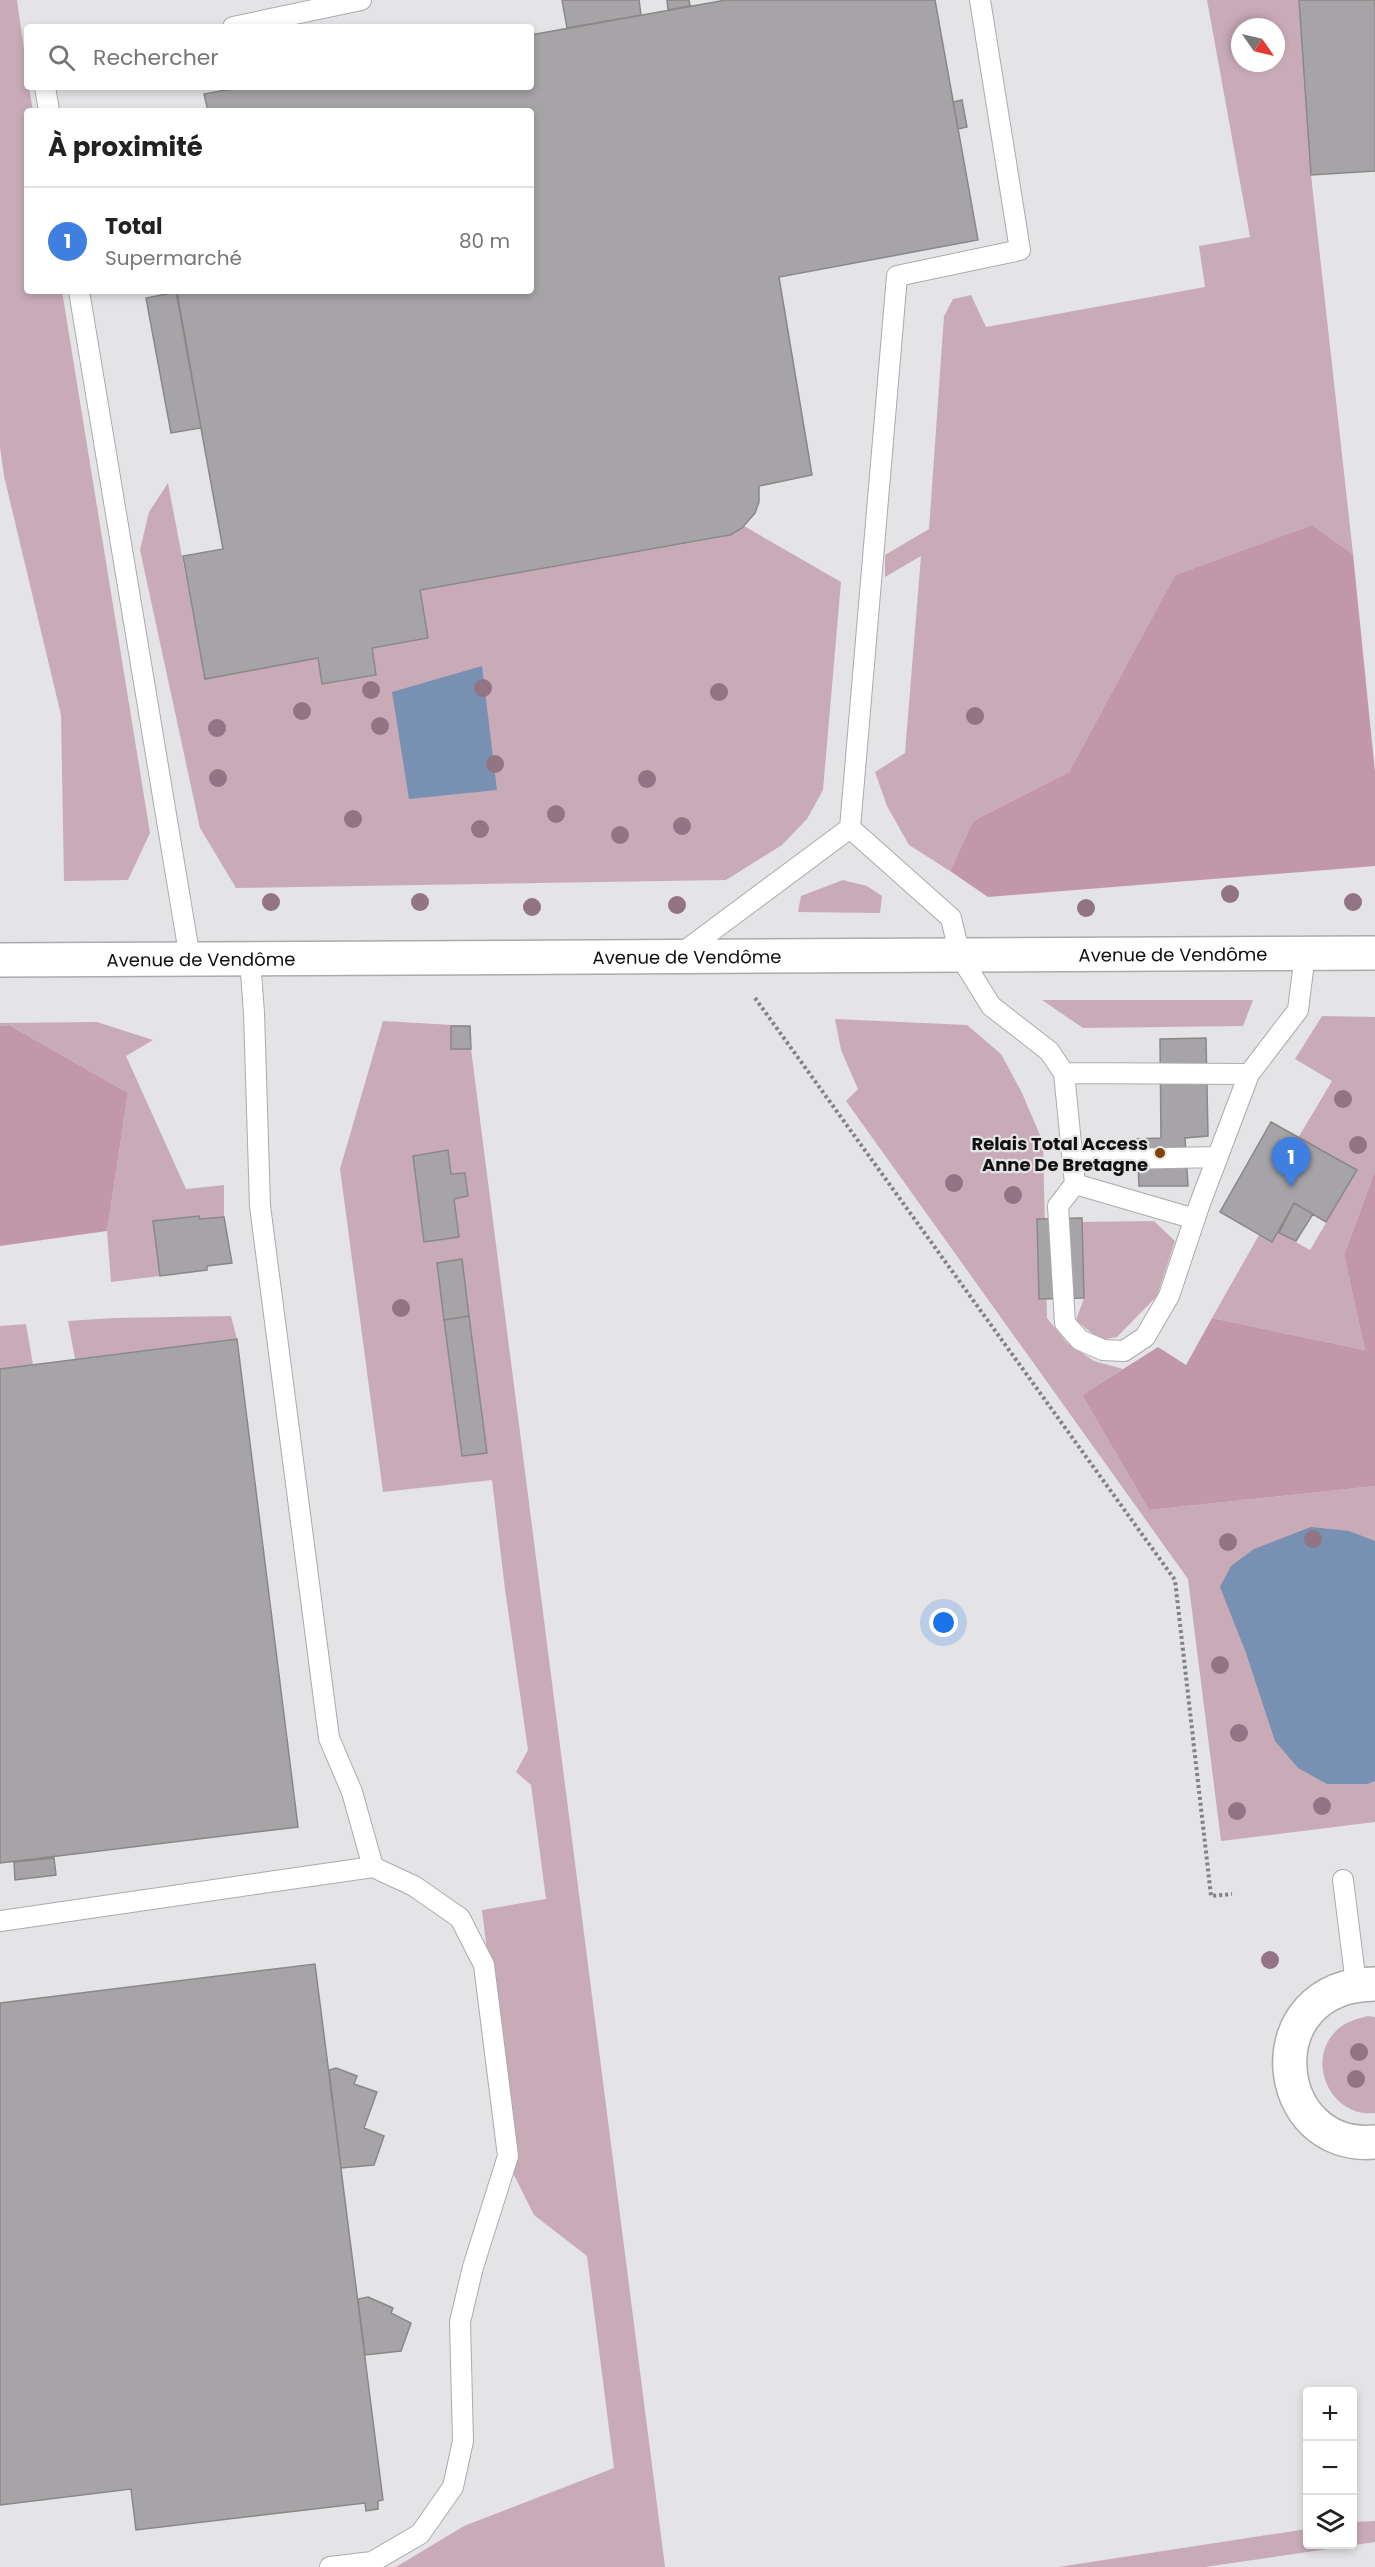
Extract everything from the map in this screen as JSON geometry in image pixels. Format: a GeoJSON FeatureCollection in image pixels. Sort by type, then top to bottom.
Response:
{"type":"FeatureCollection","features":[{"type":"Feature","properties":{"kind":"main road","name":"Avenue de Vendôme"},"geometry":{"type":"LineString","coordinates":[[0,960],[1375,953]]}},
{"type":"Feature","properties":{"kind":"main road"},"geometry":{"type":"LineString","coordinates":[[1366,1984],[1331,1992],[1309,2009],[1294,2032],[1288,2058],[1291,2084],[1303,2109],[1322,2128],[1346,2139],[1375,2142]]}},
{"type":"Feature","properties":{"kind":"lane"},"geometry":{"type":"LineString","coordinates":[[247,24],[360,0]]}},
{"type":"Feature","properties":{"kind":"lane"},"geometry":{"type":"LineString","coordinates":[[676,957],[850,828],[897,276],[1020,250],[980,0]]}},
{"type":"Feature","properties":{"kind":"lane"},"geometry":{"type":"LineString","coordinates":[[46,90],[48,108]]}},
{"type":"Feature","properties":{"kind":"lane"},"geometry":{"type":"LineString","coordinates":[[79,294],[190,959]]}},
{"type":"Feature","properties":{"kind":"lane"},"geometry":{"type":"LineString","coordinates":[[850,828],[951,918],[960,956],[991,1006],[1049,1051],[1064,1073],[1075,1184],[1058,1206],[1065,1323],[1080,1340],[1102,1350],[1124,1351],[1145,1336],[1169,1296],[1194,1219],[1249,1074],[1298,1010],[1305,954]]}},
{"type":"Feature","properties":{"kind":"lane"},"geometry":{"type":"LineString","coordinates":[[250,959],[254,1013],[260,1206],[328,1738],[352,1792],[373,1867]]}},
{"type":"Feature","properties":{"kind":"lane"},"geometry":{"type":"LineString","coordinates":[[1064,1073],[1249,1074]]}},
{"type":"Feature","properties":{"kind":"lane"},"geometry":{"type":"LineString","coordinates":[[1073,1160],[1218,1157]]}},
{"type":"Feature","properties":{"kind":"lane"},"geometry":{"type":"LineString","coordinates":[[1075,1184],[1194,1219]]}},
{"type":"Feature","properties":{"kind":"lane"},"geometry":{"type":"LineString","coordinates":[[0,1921],[373,1867],[414,1886],[460,1918],[484,1965],[508,2156],[473,2267],[460,2322],[463,2441],[453,2487],[420,2534],[372,2562],[330,2567]]}},
{"type":"Feature","properties":{"kind":"lane"},"geometry":{"type":"LineString","coordinates":[[1343,1880],[1366,1984]]}},
{"type":"Feature","properties":{"kind":"path"},"geometry":{"type":"LineString","coordinates":[[724,957],[1175,1580],[1211,1896],[1233,1894]]}},
{"type":"Feature","properties":{"kind":"shaded area"},"geometry":{"type":"Polygon","coordinates":[[[0,0],[17,0],[24,50],[24,90],[30,90],[32,108],[24,108],[24,294],[62,294],[150,833],[128,880],[64,881],[61,715],[4,476],[0,447],[0,0]]]}},
{"type":"Feature","properties":{"kind":"shaded area"},"geometry":{"type":"Polygon","coordinates":[[[1207,0],[1299,0],[1311,175],[1353,554],[1312,525],[1175,575],[1069,772],[973,821],[950,871],[909,845],[887,806],[875,772],[905,753],[921,556],[885,577],[885,555],[929,529],[944,316],[953,299],[971,295],[986,327],[1205,287],[1199,246],[1250,237],[1207,0]]]}},
{"type":"Feature","properties":{"kind":"shaded area"},"geometry":{"type":"Polygon","coordinates":[[[168,483],[205,678],[318,658],[322,683],[375,675],[372,648],[428,638],[420,590],[724,537],[744,526],[841,582],[823,790],[807,819],[782,845],[726,880],[236,888],[200,828],[140,550],[149,512],[168,483]]]}},
{"type":"Feature","properties":{"kind":"shaded area"},"geometry":{"type":"Polygon","coordinates":[[[1312,525],[1353,554],[1375,772],[1375,866],[988,897],[950,871],[973,821],[1069,772],[1175,575],[1312,525]]]}},
{"type":"Feature","properties":{"kind":"shaded area"},"geometry":{"type":"Polygon","coordinates":[[[843,880],[867,886],[882,896],[880,913],[798,912],[801,896],[843,880]]]}},
{"type":"Feature","properties":{"kind":"shaded area"},"geometry":{"type":"Polygon","coordinates":[[[1042,1000],[1253,1000],[1243,1026],[1083,1028],[1042,1000]]]}},
{"type":"Feature","properties":{"kind":"shaded area"},"geometry":{"type":"Polygon","coordinates":[[[1322,1016],[1375,1017],[1375,1171],[1344,1255],[1365,1350],[1212,1318],[1259,1235],[1278,1232],[1310,1250],[1357,1171],[1298,1138],[1332,1081],[1295,1059],[1322,1016]]]}},
{"type":"Feature","properties":{"kind":"shaded area"},"geometry":{"type":"Polygon","coordinates":[[[835,1019],[967,1025],[1001,1054],[1022,1093],[1043,1142],[1047,1318],[1067,1343],[1094,1361],[1123,1369],[1082,1395],[1149,1510],[1375,1486],[1375,1822],[1221,1841],[1188,1579],[846,1101],[858,1089],[841,1050],[835,1019]]]}},
{"type":"Feature","properties":{"kind":"shaded area"},"geometry":{"type":"Polygon","coordinates":[[[383,1021],[470,1026],[471,1049],[665,2567],[396,2567],[464,2526],[614,2468],[587,2256],[534,2215],[514,2175],[482,1910],[546,1899],[531,1785],[516,1772],[528,1750],[492,1480],[383,1492],[340,1169],[383,1021]]]}},
{"type":"Feature","properties":{"kind":"shaded area"},"geometry":{"type":"Polygon","coordinates":[[[97,1022],[153,1040],[126,1056],[186,1189],[224,1185],[224,1217],[200,1219],[199,1216],[153,1221],[160,1276],[111,1282],[107,1231],[128,1093],[9,1025],[0,1026],[0,1023],[97,1022]]]}},
{"type":"Feature","properties":{"kind":"shaded area"},"geometry":{"type":"Polygon","coordinates":[[[9,1025],[128,1093],[107,1231],[0,1246],[0,1026],[9,1025]]]}},
{"type":"Feature","properties":{"kind":"shaded area"},"geometry":{"type":"Polygon","coordinates":[[[1375,1171],[1375,1486],[1149,1510],[1082,1395],[1158,1347],[1186,1365],[1212,1318],[1365,1350],[1344,1255],[1375,1171]]]}},
{"type":"Feature","properties":{"kind":"shaded area"},"geometry":{"type":"Polygon","coordinates":[[[1154,1221],[1175,1241],[1157,1296],[1117,1337],[1100,1340],[1076,1320],[1084,1298],[1078,1222],[1154,1221]]]}},
{"type":"Feature","properties":{"kind":"shaded area"},"geometry":{"type":"Polygon","coordinates":[[[231,1316],[237,1339],[75,1359],[68,1321],[114,1318],[231,1316]]]}},
{"type":"Feature","properties":{"kind":"shaded area"},"geometry":{"type":"Polygon","coordinates":[[[26,1324],[33,1365],[0,1369],[0,1326],[26,1324]]]}},
{"type":"Feature","properties":{"kind":"shaded area"},"geometry":{"type":"Polygon","coordinates":[[[1368,2016],[1375,2017],[1375,2113],[1359,2112],[1345,2106],[1335,2097],[1327,2084],[1323,2070],[1323,2055],[1328,2041],[1338,2029],[1349,2022],[1368,2016]]]}},
{"type":"Feature","properties":{"kind":"shaded area"},"geometry":{"type":"Polygon","coordinates":[[[1375,2521],[1375,2542],[1357,2545],[1357,2522],[1375,2521]]]}},
{"type":"Feature","properties":{"kind":"shaded area"},"geometry":{"type":"Polygon","coordinates":[[[1303,2530],[1303,2549],[1327,2549],[1205,2567],[1058,2567],[1303,2530]]]}},
{"type":"Feature","properties":{"kind":"water"},"geometry":{"type":"Polygon","coordinates":[[[482,666],[497,790],[409,799],[392,692],[482,666]]]}},
{"type":"Feature","properties":{"kind":"water"},"geometry":{"type":"Polygon","coordinates":[[[1311,1527],[1349,1531],[1375,1541],[1375,1781],[1367,1784],[1327,1784],[1298,1768],[1275,1741],[1246,1653],[1220,1587],[1231,1566],[1254,1549],[1311,1527]]]}},
{"type":"Feature","properties":{"kind":"building"},"geometry":{"type":"Polygon","coordinates":[[[562,0],[639,0],[641,15],[567,28],[562,0]]]}},
{"type":"Feature","properties":{"kind":"building"},"geometry":{"type":"Polygon","coordinates":[[[667,0],[689,0],[690,6],[668,10],[667,0]]]}},
{"type":"Feature","properties":{"kind":"building"},"geometry":{"type":"Polygon","coordinates":[[[726,0],[935,0],[978,240],[779,277],[812,475],[759,486],[759,502],[755,513],[742,528],[730,535],[420,590],[428,638],[372,648],[376,675],[322,684],[318,658],[205,679],[183,556],[223,549],[177,294],[534,294],[534,108],[207,108],[204,94],[226,90],[534,90],[534,34],[726,0]]]}},
{"type":"Feature","properties":{"kind":"building"},"geometry":{"type":"Polygon","coordinates":[[[1299,0],[1375,0],[1375,171],[1311,175],[1299,0]]]}},
{"type":"Feature","properties":{"kind":"building"},"geometry":{"type":"Polygon","coordinates":[[[962,100],[967,127],[958,129],[953,102],[962,100]]]}},
{"type":"Feature","properties":{"kind":"building"},"geometry":{"type":"Polygon","coordinates":[[[177,294],[201,428],[171,433],[146,298],[177,294]]]}},
{"type":"Feature","properties":{"kind":"building"},"geometry":{"type":"Polygon","coordinates":[[[451,1026],[470,1026],[471,1049],[451,1049],[451,1026]]]}},
{"type":"Feature","properties":{"kind":"building"},"geometry":{"type":"Polygon","coordinates":[[[1206,1038],[1208,1136],[1185,1138],[1188,1186],[1139,1186],[1137,1139],[1161,1138],[1160,1039],[1206,1038]]]}},
{"type":"Feature","properties":{"kind":"building"},"geometry":{"type":"Polygon","coordinates":[[[1271,1122],[1357,1170],[1326,1222],[1294,1203],[1272,1242],[1220,1212],[1271,1122]]]}},
{"type":"Feature","properties":{"kind":"building"},"geometry":{"type":"Polygon","coordinates":[[[448,1150],[451,1174],[465,1173],[468,1196],[454,1199],[459,1237],[424,1242],[413,1156],[448,1150]]]}},
{"type":"Feature","properties":{"kind":"building"},"geometry":{"type":"Polygon","coordinates":[[[1294,1203],[1313,1214],[1296,1241],[1279,1233],[1294,1203]]]}},
{"type":"Feature","properties":{"kind":"building"},"geometry":{"type":"Polygon","coordinates":[[[199,1216],[200,1219],[224,1217],[232,1263],[207,1266],[207,1270],[160,1276],[153,1221],[199,1216]]]}},
{"type":"Feature","properties":{"kind":"building"},"geometry":{"type":"Polygon","coordinates":[[[1082,1218],[1084,1298],[1039,1299],[1037,1219],[1082,1218]]]}},
{"type":"Feature","properties":{"kind":"building"},"geometry":{"type":"Polygon","coordinates":[[[462,1259],[469,1316],[444,1320],[437,1263],[462,1259]]]}},
{"type":"Feature","properties":{"kind":"building"},"geometry":{"type":"Polygon","coordinates":[[[469,1316],[487,1453],[462,1456],[444,1320],[469,1316]]]}},
{"type":"Feature","properties":{"kind":"building"},"geometry":{"type":"Polygon","coordinates":[[[237,1339],[298,1827],[0,1863],[0,1369],[237,1339]]]}},
{"type":"Feature","properties":{"kind":"building"},"geometry":{"type":"Polygon","coordinates":[[[54,1858],[56,1875],[15,1880],[14,1862],[54,1858]]]}},
{"type":"Feature","properties":{"kind":"building"},"geometry":{"type":"Polygon","coordinates":[[[315,1964],[383,2500],[378,2501],[378,2509],[366,2511],[365,2503],[136,2530],[131,2489],[0,2505],[0,2003],[315,1964]]]}},
{"type":"Feature","properties":{"kind":"building"},"geometry":{"type":"Polygon","coordinates":[[[336,2068],[357,2076],[354,2084],[377,2092],[364,2128],[384,2136],[374,2165],[341,2168],[329,2070],[336,2068]]]}},
{"type":"Feature","properties":{"kind":"building"},"geometry":{"type":"Polygon","coordinates":[[[368,2297],[393,2308],[391,2313],[411,2323],[401,2351],[365,2355],[358,2299],[368,2297]]]}},
{"type":"Feature","properties":{"kind":"place","name":"Relais Total Access Anne De Bretagne"},"geometry":{"type":"Point","coordinates":[1160,1153]}},
{"type":"Feature","properties":{"kind":"place","name":"Total"},"geometry":{"type":"Point","coordinates":[1291,1187]}}]}
